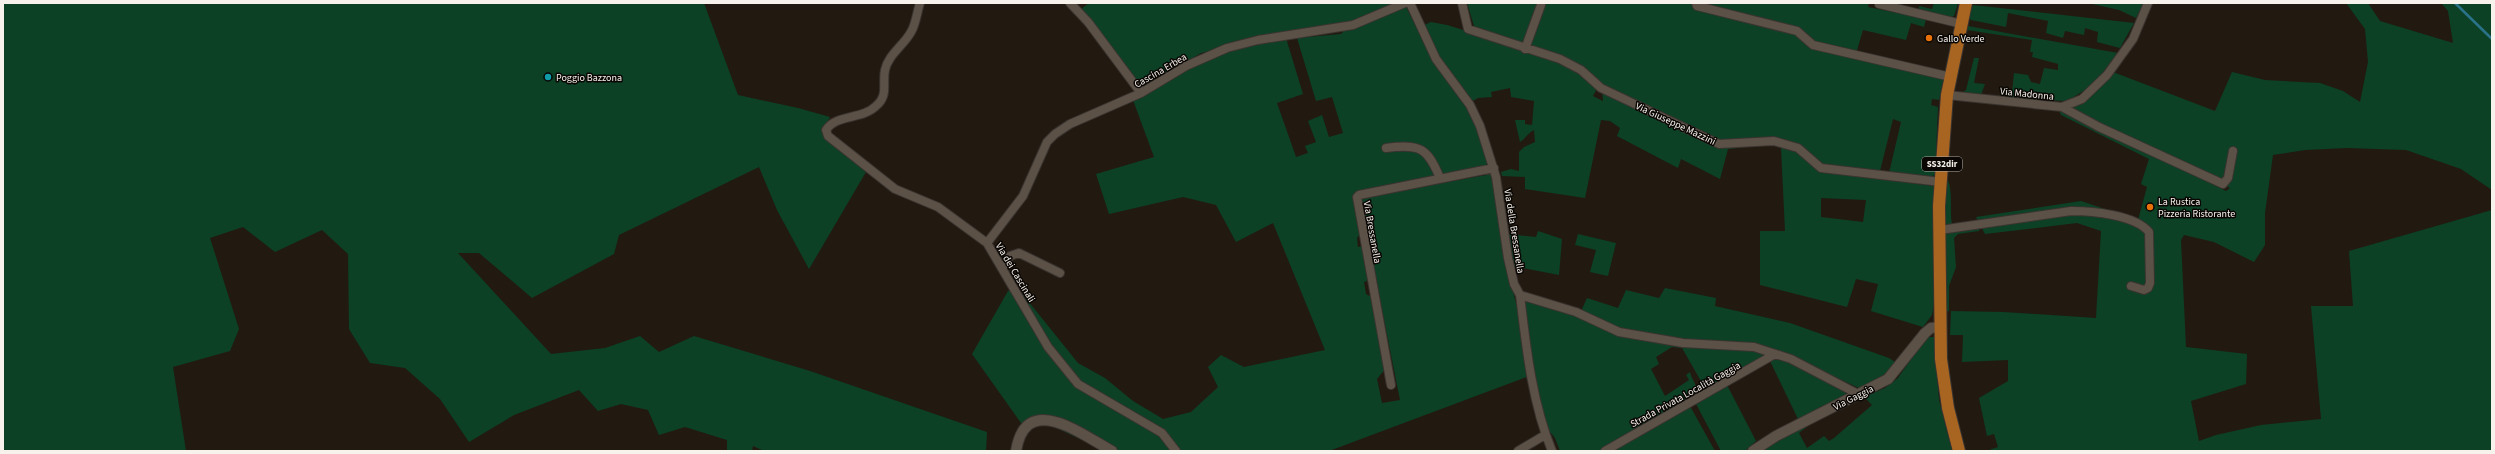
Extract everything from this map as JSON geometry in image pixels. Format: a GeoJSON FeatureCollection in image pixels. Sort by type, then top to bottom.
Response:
{"type":"FeatureCollection","features":[{"type":"Feature","properties":{"kind":"main road","name":"SS32dir"},"geometry":{"type":"LineString","coordinates":[[1960,451],[1944,385],[1940,326],[1940,230],[1941,182],[1947,95],[1966,3]]}},
{"type":"Feature","properties":{"kind":"street","name":"Via dei Cascinali"},"geometry":{"type":"LineString","coordinates":[[920,3],[911,32],[888,63],[885,70],[886,91],[883,99],[865,115],[834,122],[826,130],[828,136],[895,189],[938,207],[987,243],[1003,267],[1048,347],[1078,384],[1162,432],[1176,451]]}},
{"type":"Feature","properties":{"kind":"street"},"geometry":{"type":"LineString","coordinates":[[1070,3],[1088,22],[1141,94]]}},
{"type":"Feature","properties":{"kind":"street","name":"Cascina Erbea"},"geometry":{"type":"LineString","coordinates":[[987,243],[1023,196],[1033,177],[1042,150],[1055,134],[1080,118],[1141,94],[1186,66],[1228,48],[1258,40],[1353,25],[1405,3]]}},
{"type":"Feature","properties":{"kind":"street","name":"Via della Bressanella"},"geometry":{"type":"LineString","coordinates":[[1410,3],[1436,59],[1470,104],[1494,168],[1508,258],[1514,284],[1520,295]]}},
{"type":"Feature","properties":{"kind":"street","name":"Via Giuseppe Mazzini"},"geometry":{"type":"LineString","coordinates":[[1462,3],[1468,29],[1525,49],[1560,59],[1581,70],[1601,88],[1719,144],[1774,141],[1798,148],[1821,168],[1941,182]]}},
{"type":"Feature","properties":{"kind":"street","name":"Via Madonna"},"geometry":{"type":"LineString","coordinates":[[1947,95],[2062,107],[2082,99],[2107,75],[2133,39],[2148,3]]}},
{"type":"Feature","properties":{"kind":"street"},"geometry":{"type":"LineString","coordinates":[[1697,4],[1797,31],[1813,45],[1951,77]]}},
{"type":"Feature","properties":{"kind":"street"},"geometry":{"type":"LineString","coordinates":[[1879,4],[1962,24]]}},
{"type":"Feature","properties":{"kind":"street"},"geometry":{"type":"LineString","coordinates":[[1525,49],[1541,5]]}},
{"type":"Feature","properties":{"kind":"street"},"geometry":{"type":"LineString","coordinates":[[2062,107],[2099,127],[2223,184],[2228,178],[2232,151]]}},
{"type":"Feature","properties":{"kind":"street"},"geometry":{"type":"LineString","coordinates":[[1386,148],[1406,145],[1422,150],[1432,158],[1440,178]]}},
{"type":"Feature","properties":{"kind":"street","name":"Via Bressanella"},"geometry":{"type":"LineString","coordinates":[[1391,385],[1356,200],[1359,195],[1494,168]]}},
{"type":"Feature","properties":{"kind":"street"},"geometry":{"type":"LineString","coordinates":[[1940,230],[2072,211],[2094,211],[2128,220],[2146,228],[2150,240],[2150,283],[2144,290],[2131,286]]}},
{"type":"Feature","properties":{"kind":"street"},"geometry":{"type":"LineString","coordinates":[[1003,267],[1010,256],[1019,253],[1060,273]]}},
{"type":"Feature","properties":{"kind":"street"},"geometry":{"type":"LineString","coordinates":[[1552,451],[1545,435],[1528,358],[1520,295],[1576,312],[1619,332],[1683,343],[1754,347],[1775,354],[1826,376],[1858,394]]}},
{"type":"Feature","properties":{"kind":"street","name":"Via Gaggia"},"geometry":{"type":"LineString","coordinates":[[1753,451],[1776,436],[1888,378],[1925,333],[1931,328],[1940,326]]}},
{"type":"Feature","properties":{"kind":"street","name":"Strada Privata Località Gaggia"},"geometry":{"type":"LineString","coordinates":[[1605,451],[1775,354]]}},
{"type":"Feature","properties":{"kind":"street"},"geometry":{"type":"LineString","coordinates":[[1016,451],[1022,429],[1028,423],[1042,419],[1073,430],[1112,451]]}},
{"type":"Feature","properties":{"kind":"street"},"geometry":{"type":"LineString","coordinates":[[1518,451],[1545,435]]}},
{"type":"Feature","properties":{"kind":"green space"},"geometry":{"type":"Polygon","coordinates":[[[3,3],[704,3],[738,95],[798,108],[830,117],[822,132],[866,172],[809,269],[777,210],[759,167],[619,235],[614,254],[532,298],[479,253],[458,253],[551,354],[605,348],[640,336],[659,352],[694,336],[810,371],[987,432],[986,451],[764,451],[753,446],[752,451],[727,451],[727,440],[685,427],[659,435],[648,410],[621,404],[598,411],[579,390],[514,415],[469,442],[440,399],[405,368],[370,363],[349,329],[348,254],[322,230],[275,252],[243,227],[210,238],[239,329],[230,351],[173,367],[186,451],[3,451],[3,3]]]}},
{"type":"Feature","properties":{"kind":"green space"},"geometry":{"type":"Polygon","coordinates":[[[1089,3],[1404,3],[1434,62],[1464,103],[1480,134],[1488,162],[1485,167],[1474,171],[1460,174],[1435,172],[1433,177],[1354,194],[1361,233],[1357,238],[1358,247],[1363,246],[1369,280],[1364,282],[1366,294],[1372,297],[1385,369],[1377,379],[1382,403],[1400,400],[1360,198],[1492,174],[1503,252],[1517,307],[1525,361],[1529,376],[1329,451],[1105,451],[1048,424],[1035,423],[1026,430],[972,354],[1008,291],[1020,291],[1078,363],[1105,378],[1133,401],[1163,419],[1191,412],[1218,387],[1208,367],[1221,355],[1244,367],[1325,350],[1273,223],[1236,242],[1216,205],[1183,197],[1109,214],[1096,174],[1154,157],[1133,100],[1191,66],[1219,53],[1286,38],[1303,94],[1277,103],[1296,157],[1308,153],[1305,146],[1316,142],[1308,121],[1322,115],[1329,137],[1343,133],[1332,97],[1316,101],[1297,38],[1341,34],[1343,32],[1334,25],[1201,53],[1142,89],[1081,9],[1089,3]]]}},
{"type":"Feature","properties":{"kind":"green space"},"geometry":{"type":"Polygon","coordinates":[[[1467,3],[1869,3],[1868,7],[1926,19],[1924,27],[1911,23],[1906,40],[1863,30],[1855,57],[1944,78],[1939,100],[1932,99],[1931,105],[1938,107],[1935,175],[1929,177],[1889,173],[1901,122],[1893,119],[1878,179],[1934,186],[1934,301],[1932,315],[1923,327],[1871,311],[1878,284],[1856,279],[1847,307],[1760,285],[1760,231],[1785,231],[1781,148],[1775,144],[1728,149],[1720,179],[1681,159],[1678,168],[1617,136],[1620,128],[1610,121],[1601,120],[1585,198],[1525,189],[1525,177],[1502,176],[1501,172],[1511,169],[1519,171],[1519,152],[1524,147],[1535,142],[1534,130],[1520,142],[1515,120],[1525,120],[1525,124],[1532,125],[1534,101],[1511,97],[1510,88],[1491,92],[1492,97],[1478,98],[1471,102],[1445,70],[1422,26],[1431,22],[1447,25],[1545,56],[1581,75],[1597,88],[1593,96],[1603,101],[1602,89],[1581,70],[1474,26],[1467,3]],[[1821,198],[1821,217],[1863,222],[1866,200],[1821,198]]]}},
{"type":"Feature","properties":{"kind":"green space"},"geometry":{"type":"Polygon","coordinates":[[[1934,3],[1958,3],[1954,16],[1949,18],[1919,11],[1919,6],[1932,9],[1934,3]]]}},
{"type":"Feature","properties":{"kind":"green space"},"geometry":{"type":"Polygon","coordinates":[[[2088,3],[2144,3],[2136,18],[2119,10],[2088,3]]]}},
{"type":"Feature","properties":{"kind":"green space"},"geometry":{"type":"Polygon","coordinates":[[[2346,3],[2368,3],[2380,21],[2453,43],[2448,11],[2441,3],[2492,3],[2492,190],[2461,169],[2406,150],[2347,148],[2305,150],[2273,155],[2265,213],[2265,245],[2254,262],[2214,242],[2184,235],[2181,240],[2186,347],[2247,354],[2246,384],[2191,401],[2199,441],[2216,435],[2261,425],[2321,419],[2311,306],[2353,306],[2349,251],[2492,210],[2492,451],[1986,451],[1998,447],[1994,434],[1987,436],[1979,398],[2008,381],[2008,360],[1962,362],[1963,335],[1950,335],[1951,311],[2003,312],[2096,318],[2101,231],[2077,223],[1985,234],[1976,217],[2081,201],[2138,220],[2147,187],[2141,184],[2149,159],[2061,115],[2059,111],[2062,110],[2226,191],[2230,188],[2177,159],[2070,109],[2082,102],[2113,72],[2215,111],[2232,72],[2265,80],[2320,83],[2343,91],[2360,102],[2368,62],[2365,29],[2346,3]]]}},
{"type":"Feature","properties":{"kind":"green space"},"geometry":{"type":"Polygon","coordinates":[[[1973,5],[2134,23],[2120,48],[2097,42],[2098,32],[2085,28],[2084,35],[2065,31],[2063,38],[2046,33],[2048,21],[2008,13],[2006,27],[1971,20],[1969,17],[1973,5]]]}},
{"type":"Feature","properties":{"kind":"green space"},"geometry":{"type":"Polygon","coordinates":[[[1968,26],[2118,53],[2093,85],[2067,101],[2006,98],[2006,92],[2012,92],[2014,73],[2028,75],[2031,82],[2040,84],[2044,68],[2058,70],[2058,64],[2032,57],[2033,52],[2030,52],[2032,40],[1967,30],[1968,26]]]}},
{"type":"Feature","properties":{"kind":"green space"},"geometry":{"type":"Polygon","coordinates":[[[1974,58],[1979,58],[1974,83],[1985,84],[1981,95],[1962,93],[1966,90],[1974,58]]]}},
{"type":"Feature","properties":{"kind":"green space"},"geometry":{"type":"Polygon","coordinates":[[[1946,176],[1951,193],[1952,225],[1979,228],[1979,231],[1958,234],[1954,238],[1956,267],[1949,286],[1949,311],[1946,312],[1946,176]]]}},
{"type":"Feature","properties":{"kind":"green space"},"geometry":{"type":"Polygon","coordinates":[[[1538,231],[1562,239],[1559,275],[1512,266],[1507,234],[1536,237],[1538,231]]]}},
{"type":"Feature","properties":{"kind":"green space"},"geometry":{"type":"Polygon","coordinates":[[[1578,234],[1616,243],[1608,276],[1590,272],[1596,250],[1575,245],[1578,234]]]}},
{"type":"Feature","properties":{"kind":"green space"},"geometry":{"type":"Polygon","coordinates":[[[1665,288],[1716,298],[1715,306],[1790,323],[1889,358],[1898,364],[1890,372],[1859,388],[1781,352],[1630,331],[1592,317],[1582,309],[1587,298],[1618,308],[1626,290],[1659,298],[1665,288]]]}},
{"type":"Feature","properties":{"kind":"green space"},"geometry":{"type":"Polygon","coordinates":[[[1523,301],[1573,313],[1618,335],[1669,344],[1753,350],[1766,356],[1706,390],[1682,348],[1672,347],[1656,357],[1659,364],[1651,369],[1665,396],[1689,380],[1686,375],[1690,372],[1697,391],[1694,398],[1599,451],[1560,451],[1555,438],[1546,427],[1530,358],[1523,301]]]}},
{"type":"Feature","properties":{"kind":"green space"},"geometry":{"type":"Polygon","coordinates":[[[1926,337],[1934,337],[1939,400],[1952,451],[1762,451],[1819,417],[1799,433],[1807,448],[1824,436],[1829,441],[1834,438],[1872,405],[1864,397],[1885,388],[1898,378],[1926,337]]]}},
{"type":"Feature","properties":{"kind":"green space"},"geometry":{"type":"Polygon","coordinates":[[[1772,359],[1781,360],[1808,370],[1841,388],[1846,393],[1845,396],[1798,419],[1770,361],[1772,359]]]}},
{"type":"Feature","properties":{"kind":"green space"},"geometry":{"type":"Polygon","coordinates":[[[1727,385],[1756,441],[1745,451],[1721,451],[1696,404],[1727,385]]]}},
{"type":"Feature","properties":{"kind":"green space"},"geometry":{"type":"Polygon","coordinates":[[[1690,406],[1715,451],[1611,451],[1690,406]]]}},
{"type":"Feature","properties":{"kind":"waterway"},"geometry":{"type":"LineString","coordinates":[[2455,3],[2492,39]]}},
{"type":"Feature","properties":{"kind":"place","name":"Gallo Verde"},"geometry":{"type":"Point","coordinates":[1929,38]}},
{"type":"Feature","properties":{"kind":"place","name":"Poggio Bazzona"},"geometry":{"type":"Point","coordinates":[548,77]}},
{"type":"Feature","properties":{"kind":"place","name":"La Rustica Pizzeria Ristorante"},"geometry":{"type":"Point","coordinates":[2150,207]}}]}
